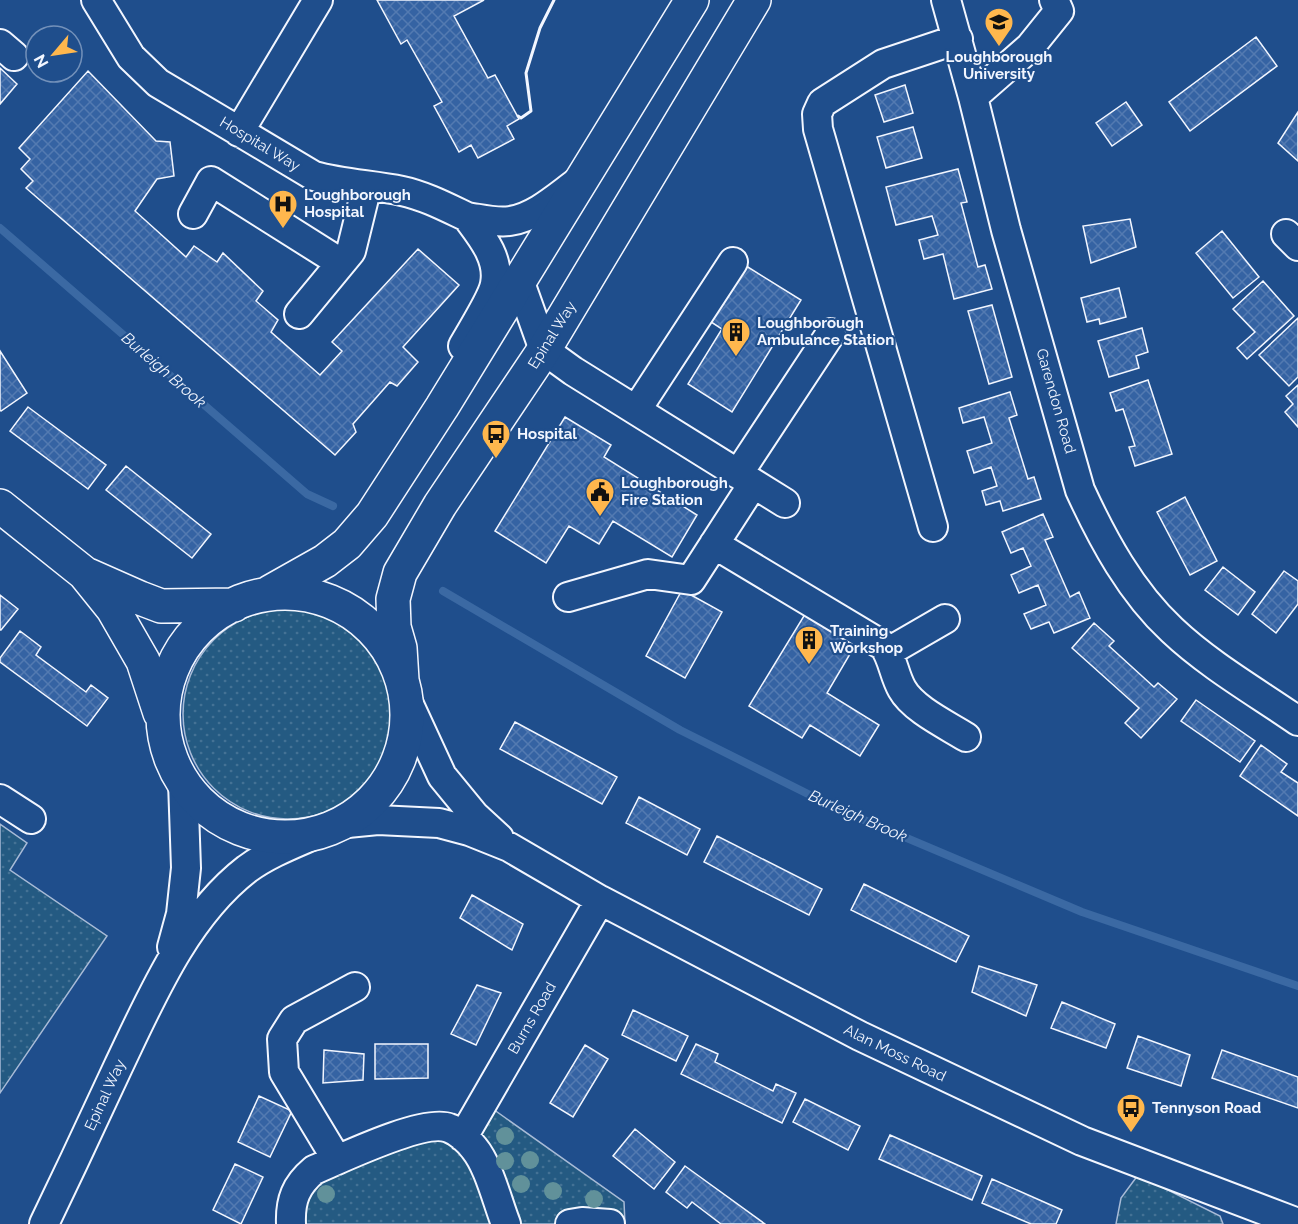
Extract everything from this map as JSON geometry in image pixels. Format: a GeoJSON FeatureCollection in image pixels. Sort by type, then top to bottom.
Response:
{"type":"FeatureCollection","features":[{"type":"Feature","properties":{"kind":"main road"},"geometry":{"type":"LineString","coordinates":[[161,718],[166,679],[183,648],[207,622],[325,561],[347,544],[372,515],[442,407],[692,0]]}},
{"type":"Feature","properties":{"kind":"main road","name":"Epinal Way"},"geometry":{"type":"LineString","coordinates":[[331,827],[366,807],[388,782],[396,770],[407,736],[400,648],[394,627],[393,599],[400,573],[440,505],[544,350],[754,0]]}},
{"type":"Feature","properties":{"kind":"main road"},"geometry":{"type":"LineString","coordinates":[[0,506],[84,573],[113,609],[142,661],[174,767],[183,782],[212,814],[225,822],[255,833],[272,836],[306,834],[331,827]]}},
{"type":"Feature","properties":{"kind":"main road"},"geometry":{"type":"LineString","coordinates":[[84,573],[161,606],[250,600],[286,593],[325,597],[344,605],[374,627],[394,658],[404,689]]}},
{"type":"Feature","properties":{"kind":"street"},"geometry":{"type":"LineString","coordinates":[[239,132],[318,0]]}},
{"type":"Feature","properties":{"kind":"street","name":"Garendon Road"},"geometry":{"type":"LineString","coordinates":[[946,0],[1006,230],[1080,490],[1095,523],[1127,575],[1149,605],[1171,629],[1192,648],[1298,721]]}},
{"type":"Feature","properties":{"kind":"street","name":"Hospital Way"},"geometry":{"type":"LineString","coordinates":[[105,3],[130,57],[158,83],[314,176],[339,183],[402,191],[435,201],[467,217],[494,221],[509,221],[533,214],[579,181]]}},
{"type":"Feature","properties":{"kind":"street"},"geometry":{"type":"LineString","coordinates":[[973,97],[1030,47],[1064,4]]}},
{"type":"Feature","properties":{"kind":"street"},"geometry":{"type":"LineString","coordinates":[[933,527],[818,129],[817,114],[822,103],[883,64],[958,39]]}},
{"type":"Feature","properties":{"kind":"street"},"geometry":{"type":"LineString","coordinates":[[193,214],[211,181],[341,263]]}},
{"type":"Feature","properties":{"kind":"street"},"geometry":{"type":"LineString","coordinates":[[299,314],[351,251],[367,186]]}},
{"type":"Feature","properties":{"kind":"street","name":"Hospital Way"},"geometry":{"type":"LineString","coordinates":[[442,407],[456,360],[495,285],[496,269],[490,251],[467,217]]}},
{"type":"Feature","properties":{"kind":"street"},"geometry":{"type":"LineString","coordinates":[[637,409],[733,262]]}},
{"type":"Feature","properties":{"kind":"street"},"geometry":{"type":"LineString","coordinates":[[519,280],[544,350],[573,371],[785,503]]}},
{"type":"Feature","properties":{"kind":"street"},"geometry":{"type":"LineString","coordinates":[[568,597],[648,574],[691,580],[714,544],[746,479],[831,333]]}},
{"type":"Feature","properties":{"kind":"street"},"geometry":{"type":"LineString","coordinates":[[714,544],[884,646],[902,690],[916,705],[966,737]]}},
{"type":"Feature","properties":{"kind":"street"},"geometry":{"type":"LineString","coordinates":[[888,652],[945,619]]}},
{"type":"Feature","properties":{"kind":"street","name":"Alan Moss Road"},"geometry":{"type":"LineString","coordinates":[[404,689],[442,776],[474,815],[509,847]]}},
{"type":"Feature","properties":{"kind":"street","name":"Epinal Way"},"geometry":{"type":"LineString","coordinates":[[44,1224],[166,966],[181,914],[186,868],[183,782]]}},
{"type":"Feature","properties":{"kind":"street"},"geometry":{"type":"LineString","coordinates":[[0,799],[32,819]]}},
{"type":"Feature","properties":{"kind":"street","name":"Alan Moss Road"},"geometry":{"type":"LineString","coordinates":[[331,827],[378,820],[439,823],[469,831],[509,847],[600,900],[860,1036],[1082,1141],[1261,1216],[1298,1223]]}},
{"type":"Feature","properties":{"kind":"street","name":"Epinal Way"},"geometry":{"type":"LineString","coordinates":[[166,966],[196,923],[217,898],[247,869],[267,856],[331,827]]}},
{"type":"Feature","properties":{"kind":"street","name":"Burns Road"},"geometry":{"type":"LineString","coordinates":[[463,1137],[600,900]]}},
{"type":"Feature","properties":{"kind":"street"},"geometry":{"type":"LineString","coordinates":[[337,1160],[284,1072],[282,1040],[294,1020],[355,987]]}},
{"type":"Feature","properties":{"kind":"street"},"geometry":{"type":"LineString","coordinates":[[291,1224],[294,1197],[302,1180],[314,1170],[409,1131],[434,1126],[448,1127],[475,1149],[485,1168],[506,1224]]}},
{"type":"Feature","properties":{"kind":"street"},"geometry":{"type":"LineString","coordinates":[[570,1224],[582,1222],[610,1224]]}},
{"type":"Feature","properties":{"kind":"shaded area"},"geometry":{"type":"Polygon","coordinates":[[[288,609],[308,611],[328,617],[346,627],[362,640],[375,656],[385,674],[391,694],[393,714],[391,734],[385,754],[375,772],[362,788],[346,801],[328,811],[308,817],[288,819],[268,817],[248,811],[230,801],[214,788],[201,772],[191,754],[185,734],[183,714],[185,694],[191,674],[201,656],[214,640],[230,627],[248,617],[268,611],[288,609]]]}},
{"type":"Feature","properties":{"kind":"shaded area"},"geometry":{"type":"Polygon","coordinates":[[[0,824],[27,843],[10,870],[107,936],[0,1093],[0,824]]]}},
{"type":"Feature","properties":{"kind":"shaded area"},"geometry":{"type":"Polygon","coordinates":[[[483,1102],[624,1202],[625,1224],[278,1224],[302,1180],[448,1127],[483,1102]]]}},
{"type":"Feature","properties":{"kind":"shaded area"},"geometry":{"type":"Polygon","coordinates":[[[1138,1175],[1220,1216],[1223,1224],[1116,1224],[1121,1198],[1138,1175]]]}},
{"type":"Feature","properties":{"kind":"building"},"geometry":{"type":"Polygon","coordinates":[[[377,0],[484,0],[454,16],[488,78],[495,75],[519,119],[507,126],[514,139],[478,158],[471,145],[459,152],[434,106],[442,102],[407,40],[401,44],[377,0]]]}},
{"type":"Feature","properties":{"kind":"building"},"geometry":{"type":"Polygon","coordinates":[[[1256,37],[1277,66],[1190,131],[1169,102],[1256,37]]]}},
{"type":"Feature","properties":{"kind":"building"},"geometry":{"type":"Polygon","coordinates":[[[0,68],[17,84],[0,104],[0,68]]]}},
{"type":"Feature","properties":{"kind":"building"},"geometry":{"type":"Polygon","coordinates":[[[88,71],[156,141],[170,142],[174,176],[157,179],[135,211],[186,257],[194,246],[217,262],[223,253],[263,291],[256,301],[278,320],[271,332],[320,375],[342,351],[332,342],[418,249],[459,285],[403,347],[418,362],[397,386],[390,382],[353,424],[356,432],[335,455],[26,188],[33,181],[21,169],[30,159],[19,148],[76,84],[84,84],[84,75],[88,71]]]}},
{"type":"Feature","properties":{"kind":"building"},"geometry":{"type":"Polygon","coordinates":[[[905,85],[913,113],[884,122],[875,95],[905,85]]]}},
{"type":"Feature","properties":{"kind":"building"},"geometry":{"type":"Polygon","coordinates":[[[1126,102],[1142,125],[1112,146],[1096,123],[1126,102]]]}},
{"type":"Feature","properties":{"kind":"building"},"geometry":{"type":"Polygon","coordinates":[[[1298,112],[1298,161],[1278,143],[1298,112]]]}},
{"type":"Feature","properties":{"kind":"building"},"geometry":{"type":"Polygon","coordinates":[[[913,127],[922,158],[886,168],[877,137],[913,127]]]}},
{"type":"Feature","properties":{"kind":"building"},"geometry":{"type":"Polygon","coordinates":[[[958,169],[967,202],[961,203],[978,267],[985,265],[992,289],[954,299],[943,254],[924,259],[919,240],[938,235],[932,216],[896,225],[886,187],[958,169]]]}},
{"type":"Feature","properties":{"kind":"building"},"geometry":{"type":"Polygon","coordinates":[[[1130,219],[1136,247],[1091,263],[1083,226],[1130,219]]]}},
{"type":"Feature","properties":{"kind":"building"},"geometry":{"type":"Polygon","coordinates":[[[1222,231],[1259,277],[1233,298],[1196,253],[1222,231]]]}},
{"type":"Feature","properties":{"kind":"building","name":"Loughborough Ambulance Station"},"geometry":{"type":"Polygon","coordinates":[[[743,264],[801,300],[732,412],[688,384],[722,329],[708,320],[743,264]]]}},
{"type":"Feature","properties":{"kind":"building"},"geometry":{"type":"Polygon","coordinates":[[[1263,281],[1294,316],[1247,359],[1237,348],[1255,332],[1233,309],[1263,281]]]}},
{"type":"Feature","properties":{"kind":"building"},"geometry":{"type":"Polygon","coordinates":[[[1119,288],[1126,317],[1100,324],[1099,319],[1087,322],[1081,298],[1119,288]]]}},
{"type":"Feature","properties":{"kind":"building"},"geometry":{"type":"Polygon","coordinates":[[[992,305],[1012,377],[989,384],[968,311],[992,305]]]}},
{"type":"Feature","properties":{"kind":"building"},"geometry":{"type":"Polygon","coordinates":[[[1298,318],[1298,377],[1289,386],[1259,355],[1298,318]]]}},
{"type":"Feature","properties":{"kind":"building"},"geometry":{"type":"Polygon","coordinates":[[[1142,328],[1148,352],[1136,356],[1139,368],[1109,377],[1098,341],[1142,328]]]}},
{"type":"Feature","properties":{"kind":"building"},"geometry":{"type":"Polygon","coordinates":[[[0,351],[27,393],[1,411],[0,410],[0,351]]]}},
{"type":"Feature","properties":{"kind":"building"},"geometry":{"type":"Polygon","coordinates":[[[1148,380],[1172,454],[1135,466],[1129,447],[1135,446],[1123,409],[1116,411],[1110,393],[1148,380]]]}},
{"type":"Feature","properties":{"kind":"building"},"geometry":{"type":"Polygon","coordinates":[[[1298,385],[1298,427],[1285,412],[1293,404],[1286,396],[1298,385]]]}},
{"type":"Feature","properties":{"kind":"building"},"geometry":{"type":"Polygon","coordinates":[[[1010,392],[1017,415],[1009,418],[1028,479],[1034,477],[1041,499],[1003,511],[1000,501],[986,505],[982,491],[997,486],[991,467],[974,473],[967,451],[992,443],[984,417],[963,423],[959,408],[1010,392]]]}},
{"type":"Feature","properties":{"kind":"building"},"geometry":{"type":"Polygon","coordinates":[[[28,407],[106,465],[88,489],[10,431],[28,407]]]}},
{"type":"Feature","properties":{"kind":"building","name":"Loughborough Fire Station"},"geometry":{"type":"Polygon","coordinates":[[[565,417],[611,445],[604,457],[697,515],[672,557],[613,521],[599,544],[569,526],[546,563],[495,531],[565,417]]]}},
{"type":"Feature","properties":{"kind":"building"},"geometry":{"type":"Polygon","coordinates":[[[126,466],[211,534],[192,558],[106,490],[126,466]]]}},
{"type":"Feature","properties":{"kind":"building"},"geometry":{"type":"Polygon","coordinates":[[[1185,497],[1217,561],[1190,575],[1157,512],[1185,497]]]}},
{"type":"Feature","properties":{"kind":"building"},"geometry":{"type":"Polygon","coordinates":[[[1043,514],[1053,537],[1045,540],[1070,597],[1079,592],[1090,618],[1054,633],[1049,622],[1031,629],[1024,614],[1046,605],[1038,585],[1019,593],[1011,575],[1031,566],[1023,548],[1011,553],[1002,532],[1043,514]]]}},
{"type":"Feature","properties":{"kind":"building"},"geometry":{"type":"Polygon","coordinates":[[[1223,567],[1255,592],[1238,615],[1205,590],[1223,567]]]}},
{"type":"Feature","properties":{"kind":"building"},"geometry":{"type":"Polygon","coordinates":[[[1284,571],[1298,581],[1298,604],[1276,633],[1252,614],[1284,571]]]}},
{"type":"Feature","properties":{"kind":"building"},"geometry":{"type":"Polygon","coordinates":[[[682,590],[722,612],[685,678],[646,656],[682,590]]]}},
{"type":"Feature","properties":{"kind":"building"},"geometry":{"type":"Polygon","coordinates":[[[0,595],[18,609],[1,630],[0,630],[0,595]]]}},
{"type":"Feature","properties":{"kind":"building","name":"Training Workshop"},"geometry":{"type":"Polygon","coordinates":[[[810,606],[860,637],[827,693],[879,725],[860,756],[810,725],[802,738],[749,706],[810,606]]]}},
{"type":"Feature","properties":{"kind":"building"},"geometry":{"type":"Polygon","coordinates":[[[1094,623],[1114,641],[1109,646],[1154,687],[1158,683],[1177,699],[1141,738],[1125,723],[1139,708],[1072,648],[1094,623]]]}},
{"type":"Feature","properties":{"kind":"building"},"geometry":{"type":"Polygon","coordinates":[[[20,631],[41,647],[36,655],[86,692],[91,685],[108,698],[87,726],[0,662],[0,658],[20,631]]]}},
{"type":"Feature","properties":{"kind":"building"},"geometry":{"type":"Polygon","coordinates":[[[1196,700],[1255,741],[1240,762],[1181,721],[1196,700]]]}},
{"type":"Feature","properties":{"kind":"building"},"geometry":{"type":"Polygon","coordinates":[[[515,722],[617,777],[602,804],[500,749],[515,722]]]}},
{"type":"Feature","properties":{"kind":"building"},"geometry":{"type":"Polygon","coordinates":[[[1261,745],[1287,764],[1281,772],[1298,783],[1298,816],[1240,776],[1261,745]]]}},
{"type":"Feature","properties":{"kind":"building"},"geometry":{"type":"Polygon","coordinates":[[[639,797],[700,829],[687,855],[626,823],[639,797]]]}},
{"type":"Feature","properties":{"kind":"building"},"geometry":{"type":"Polygon","coordinates":[[[717,836],[822,889],[809,915],[704,862],[717,836]]]}},
{"type":"Feature","properties":{"kind":"building"},"geometry":{"type":"Polygon","coordinates":[[[864,884],[969,936],[956,962],[851,910],[864,884]]]}},
{"type":"Feature","properties":{"kind":"building"},"geometry":{"type":"Polygon","coordinates":[[[472,895],[523,924],[512,950],[460,918],[472,895]]]}},
{"type":"Feature","properties":{"kind":"building"},"geometry":{"type":"Polygon","coordinates":[[[979,966],[1037,985],[1026,1016],[972,992],[979,966]]]}},
{"type":"Feature","properties":{"kind":"building"},"geometry":{"type":"Polygon","coordinates":[[[477,985],[501,993],[476,1045],[451,1034],[477,985]]]}},
{"type":"Feature","properties":{"kind":"building"},"geometry":{"type":"Polygon","coordinates":[[[1062,1002],[1115,1024],[1106,1048],[1051,1028],[1062,1002]]]}},
{"type":"Feature","properties":{"kind":"building"},"geometry":{"type":"Polygon","coordinates":[[[633,1010],[688,1036],[676,1061],[622,1035],[633,1010]]]}},
{"type":"Feature","properties":{"kind":"building"},"geometry":{"type":"Polygon","coordinates":[[[1138,1036],[1190,1055],[1181,1086],[1127,1068],[1138,1036]]]}},
{"type":"Feature","properties":{"kind":"building"},"geometry":{"type":"Polygon","coordinates":[[[375,1044],[428,1044],[428,1078],[375,1079],[375,1044]]]}},
{"type":"Feature","properties":{"kind":"building"},"geometry":{"type":"Polygon","coordinates":[[[696,1044],[718,1054],[715,1062],[773,1091],[776,1084],[796,1093],[782,1123],[681,1074],[696,1044]]]}},
{"type":"Feature","properties":{"kind":"building"},"geometry":{"type":"Polygon","coordinates":[[[585,1045],[608,1059],[573,1117],[550,1103],[585,1045]]]}},
{"type":"Feature","properties":{"kind":"building"},"geometry":{"type":"Polygon","coordinates":[[[324,1050],[364,1054],[363,1080],[323,1083],[324,1050]]]}},
{"type":"Feature","properties":{"kind":"building"},"geometry":{"type":"Polygon","coordinates":[[[1222,1050],[1298,1077],[1298,1108],[1212,1078],[1222,1050]]]}},
{"type":"Feature","properties":{"kind":"building"},"geometry":{"type":"Polygon","coordinates":[[[259,1096],[292,1111],[270,1157],[238,1142],[259,1096]]]}},
{"type":"Feature","properties":{"kind":"building"},"geometry":{"type":"Polygon","coordinates":[[[805,1099],[860,1126],[848,1150],[793,1122],[805,1099]]]}},
{"type":"Feature","properties":{"kind":"building"},"geometry":{"type":"Polygon","coordinates":[[[635,1129],[675,1162],[654,1189],[613,1156],[635,1129]]]}},
{"type":"Feature","properties":{"kind":"building"},"geometry":{"type":"Polygon","coordinates":[[[890,1135],[982,1176],[972,1200],[879,1159],[890,1135]]]}},
{"type":"Feature","properties":{"kind":"building"},"geometry":{"type":"Polygon","coordinates":[[[235,1164],[263,1177],[241,1224],[213,1210],[235,1164]]]}},
{"type":"Feature","properties":{"kind":"building"},"geometry":{"type":"Polygon","coordinates":[[[685,1166],[765,1224],[721,1224],[692,1202],[687,1208],[666,1192],[685,1166]]]}},
{"type":"Feature","properties":{"kind":"building"},"geometry":{"type":"Polygon","coordinates":[[[992,1179],[1062,1210],[1056,1224],[1031,1224],[982,1203],[992,1179]]]}},
{"type":"Feature","properties":{"kind":"waterway","name":"Burleigh Brook"},"geometry":{"type":"LineString","coordinates":[[0,228],[307,494],[333,506]]}},
{"type":"Feature","properties":{"kind":"waterway","name":"Burleigh Brook"},"geometry":{"type":"LineString","coordinates":[[443,591],[680,730],[838,809],[1082,912],[1298,986]]}},
{"type":"Feature","properties":{"kind":"wall"},"geometry":{"type":"LineString","coordinates":[[518,116],[521,118],[531,111],[526,73],[540,28],[554,0]]}},
{"type":"Feature","properties":{"kind":"place","name":"Loughborough University"},"geometry":{"type":"Point","coordinates":[999,48]}},
{"type":"Feature","properties":{"kind":"place","name":"Loughborough Hospital"},"geometry":{"type":"Point","coordinates":[283,230]}},
{"type":"Feature","properties":{"kind":"place","name":"Loughborough Ambulance Station"},"geometry":{"type":"Point","coordinates":[736,358]}},
{"type":"Feature","properties":{"kind":"place","name":"Hospital"},"geometry":{"type":"Point","coordinates":[496,460]}},
{"type":"Feature","properties":{"kind":"place","name":"Loughborough Fire Station"},"geometry":{"type":"Point","coordinates":[600,518]}},
{"type":"Feature","properties":{"kind":"place","name":"Training Workshop"},"geometry":{"type":"Point","coordinates":[809,666]}},
{"type":"Feature","properties":{"kind":"place","name":"Tennyson Road"},"geometry":{"type":"Point","coordinates":[1131,1134]}}]}
